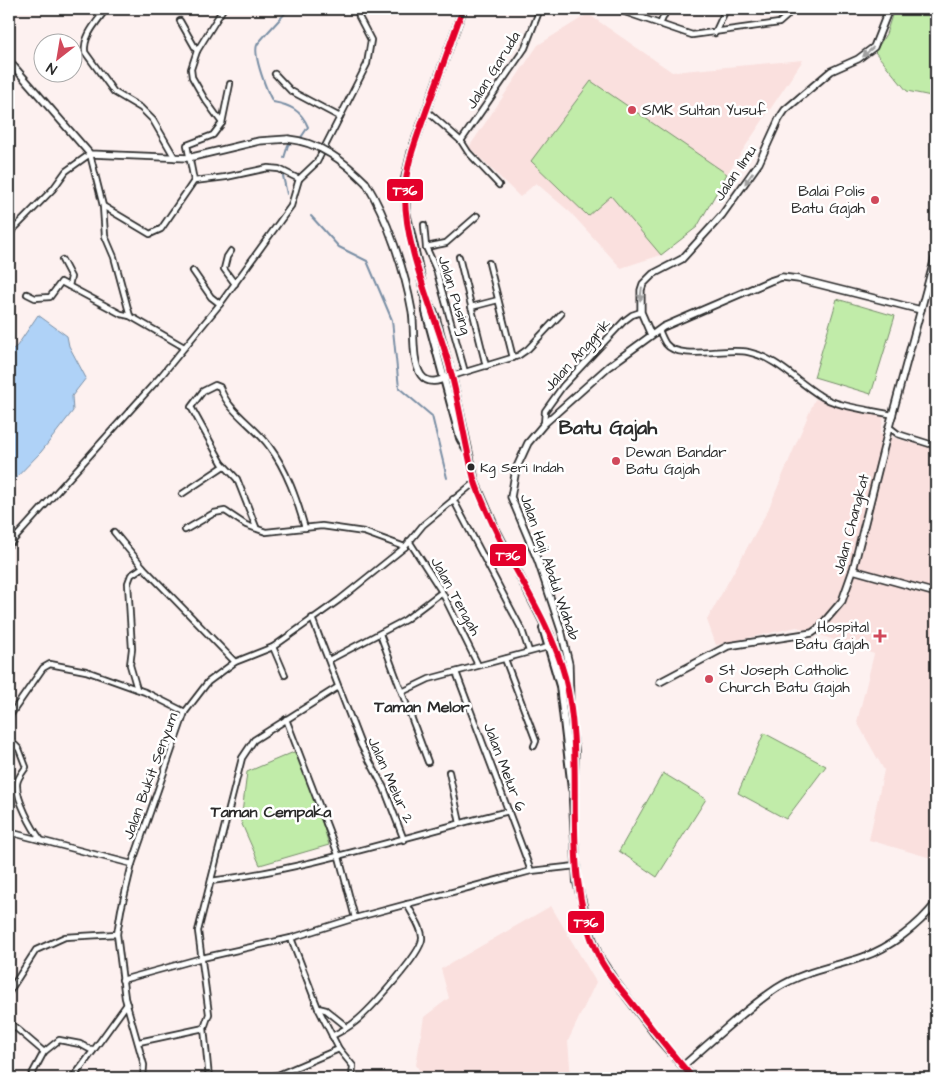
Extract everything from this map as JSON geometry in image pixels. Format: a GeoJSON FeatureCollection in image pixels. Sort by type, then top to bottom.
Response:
{"type":"FeatureCollection","features":[{"type":"Feature","properties":{"kind":"main road"},"geometry":{"type":"LineString","coordinates":[[463,9],[408,162],[405,187],[406,212],[425,296],[426,312],[460,438],[467,451],[475,482],[550,635],[565,678],[570,703],[576,767],[573,800]]}},
{"type":"Feature","properties":{"kind":"main road"},"geometry":{"type":"LineString","coordinates":[[425,296],[434,315],[452,376],[467,437],[467,451]]}},
{"type":"Feature","properties":{"kind":"main road"},"geometry":{"type":"LineString","coordinates":[[541,620],[560,686],[573,800],[577,882],[589,930],[599,957],[620,989],[693,1078]]}},
{"type":"Feature","properties":{"kind":"main road"},"geometry":{"type":"LineString","coordinates":[[560,686],[565,678]]}},
{"type":"Feature","properties":{"kind":"street"},"geometry":{"type":"LineString","coordinates":[[106,9],[87,36],[84,44],[85,52],[114,92],[141,108],[153,120],[175,158]]}},
{"type":"Feature","properties":{"kind":"street"},"geometry":{"type":"LineString","coordinates":[[222,123],[192,77],[192,63],[197,51],[223,9]]}},
{"type":"Feature","properties":{"kind":"street","name":"Jalan Garuda"},"geometry":{"type":"LineString","coordinates":[[461,142],[525,48],[540,9]]}},
{"type":"Feature","properties":{"kind":"street"},"geometry":{"type":"LineString","coordinates":[[616,9],[692,35],[779,23],[787,16],[790,9]]}},
{"type":"Feature","properties":{"kind":"street"},"geometry":{"type":"LineString","coordinates":[[660,24],[666,9]]}},
{"type":"Feature","properties":{"kind":"street"},"geometry":{"type":"LineString","coordinates":[[715,33],[726,9]]}},
{"type":"Feature","properties":{"kind":"street","name":"Jalan Ilmu"},"geometry":{"type":"LineString","coordinates":[[651,336],[641,312],[641,290],[643,284],[653,274],[682,259],[722,215],[759,163],[776,124],[785,110],[831,71],[858,60],[874,47],[889,9]]}},
{"type":"Feature","properties":{"kind":"street"},"geometry":{"type":"LineString","coordinates":[[9,545],[161,376],[236,284],[291,206],[299,179],[317,162],[367,64],[370,40],[357,10]]}},
{"type":"Feature","properties":{"kind":"street"},"geometry":{"type":"LineString","coordinates":[[180,22],[197,51]]}},
{"type":"Feature","properties":{"kind":"street"},"geometry":{"type":"LineString","coordinates":[[9,61],[90,154],[103,206],[105,236],[114,257],[130,316]]}},
{"type":"Feature","properties":{"kind":"street"},"geometry":{"type":"LineString","coordinates":[[275,74],[291,91],[340,117]]}},
{"type":"Feature","properties":{"kind":"street"},"geometry":{"type":"LineString","coordinates":[[194,181],[187,145],[213,135],[222,123],[230,84]]}},
{"type":"Feature","properties":{"kind":"street"},"geometry":{"type":"LineString","coordinates":[[427,111],[461,142],[499,185]]}},
{"type":"Feature","properties":{"kind":"street"},"geometry":{"type":"LineString","coordinates":[[9,234],[53,189],[66,171],[90,154],[188,158],[259,141],[288,139],[311,144],[329,152],[347,165],[366,183],[378,202],[405,283],[412,312],[417,367],[421,375],[428,381],[436,382],[513,358],[528,349],[561,314]]}},
{"type":"Feature","properties":{"kind":"street"},"geometry":{"type":"LineString","coordinates":[[103,206],[150,234],[161,229],[194,181],[226,177],[268,168],[279,169],[299,179]]}},
{"type":"Feature","properties":{"kind":"street"},"geometry":{"type":"LineString","coordinates":[[426,247],[446,243],[477,216]]}},
{"type":"Feature","properties":{"kind":"street","name":"Jalan Pusing"},"geometry":{"type":"LineString","coordinates":[[424,225],[426,247],[436,269],[464,372]]}},
{"type":"Feature","properties":{"kind":"street"},"geometry":{"type":"LineString","coordinates":[[231,251],[226,257],[224,269],[236,284]]}},
{"type":"Feature","properties":{"kind":"street","name":"Jalan Changkat"},"geometry":{"type":"LineString","coordinates":[[660,682],[728,646],[812,633],[842,601],[853,570],[888,426],[893,415],[936,254]]}},
{"type":"Feature","properties":{"kind":"street"},"geometry":{"type":"LineString","coordinates":[[459,257],[486,366]]}},
{"type":"Feature","properties":{"kind":"street"},"geometry":{"type":"LineString","coordinates":[[62,260],[71,277],[69,286]]}},
{"type":"Feature","properties":{"kind":"street"},"geometry":{"type":"LineString","coordinates":[[489,263],[513,358]]}},
{"type":"Feature","properties":{"kind":"street"},"geometry":{"type":"LineString","coordinates":[[194,271],[211,297],[220,304]]}},
{"type":"Feature","properties":{"kind":"street","name":"Jalan Haji Abdul Wahab"},"geometry":{"type":"LineString","coordinates":[[570,703],[569,664],[561,630],[538,561],[511,497],[512,484],[521,455],[528,443],[544,424],[608,368],[659,330],[679,319],[734,295],[782,277],[825,285],[921,310]]}},
{"type":"Feature","properties":{"kind":"street"},"geometry":{"type":"LineString","coordinates":[[27,294],[35,298],[50,297],[62,282],[121,314],[130,316],[184,347]]}},
{"type":"Feature","properties":{"kind":"street"},"geometry":{"type":"LineString","coordinates":[[471,307],[498,300]]}},
{"type":"Feature","properties":{"kind":"street","name":"Jalan Anggrik"},"geometry":{"type":"LineString","coordinates":[[544,424],[545,411],[563,386],[624,321],[632,315],[641,312]]}},
{"type":"Feature","properties":{"kind":"street"},"geometry":{"type":"LineString","coordinates":[[659,330],[667,345],[674,350],[686,353],[712,350],[747,351],[766,358],[796,376],[820,396],[832,401],[893,415]]}},
{"type":"Feature","properties":{"kind":"street"},"geometry":{"type":"LineString","coordinates":[[256,528],[237,479],[224,466],[191,408],[203,391],[215,385],[220,387],[223,396],[229,404],[264,439],[277,459],[298,504],[305,528]]}},
{"type":"Feature","properties":{"kind":"street"},"geometry":{"type":"LineString","coordinates":[[888,426],[898,434],[936,446]]}},
{"type":"Feature","properties":{"kind":"street"},"geometry":{"type":"LineString","coordinates":[[182,494],[224,466]]}},
{"type":"Feature","properties":{"kind":"street","name":"Jalan Bukit Senyum"},"geometry":{"type":"LineString","coordinates":[[143,1078],[144,1065],[126,1004],[118,934],[121,910],[132,864],[185,712],[208,682],[235,662],[273,648],[339,600],[405,546],[453,499],[475,482]]}},
{"type":"Feature","properties":{"kind":"street"},"geometry":{"type":"LineString","coordinates":[[453,499],[522,630],[529,651]]}},
{"type":"Feature","properties":{"kind":"street"},"geometry":{"type":"LineString","coordinates":[[185,530],[214,512],[225,512],[246,525],[266,532],[322,526],[364,532],[405,546]]}},
{"type":"Feature","properties":{"kind":"street"},"geometry":{"type":"LineString","coordinates":[[114,532],[143,567],[235,662]]}},
{"type":"Feature","properties":{"kind":"street","name":"Jalan Tengah"},"geometry":{"type":"LineString","coordinates":[[409,541],[442,592],[478,665]]}},
{"type":"Feature","properties":{"kind":"street"},"geometry":{"type":"LineString","coordinates":[[137,689],[130,664],[132,649],[128,583],[131,575],[143,567]]}},
{"type":"Feature","properties":{"kind":"street"},"geometry":{"type":"LineString","coordinates":[[853,570],[936,593]]}},
{"type":"Feature","properties":{"kind":"street"},"geometry":{"type":"LineString","coordinates":[[329,660],[406,620],[442,592]]}},
{"type":"Feature","properties":{"kind":"street","name":"Jalan Melur 2"},"geometry":{"type":"LineString","coordinates":[[312,618],[361,745],[384,788],[404,840]]}},
{"type":"Feature","properties":{"kind":"street"},"geometry":{"type":"LineString","coordinates":[[380,634],[428,762]]}},
{"type":"Feature","properties":{"kind":"street"},"geometry":{"type":"LineString","coordinates":[[402,692],[429,679],[548,647]]}},
{"type":"Feature","properties":{"kind":"street"},"geometry":{"type":"LineString","coordinates":[[273,648],[285,675]]}},
{"type":"Feature","properties":{"kind":"street"},"geometry":{"type":"LineString","coordinates":[[506,659],[536,741],[534,746]]}},
{"type":"Feature","properties":{"kind":"street"},"geometry":{"type":"LineString","coordinates":[[9,717],[43,668],[50,664],[86,671],[137,689],[185,712]]}},
{"type":"Feature","properties":{"kind":"street"},"geometry":{"type":"LineString","coordinates":[[565,678],[569,664]]}},
{"type":"Feature","properties":{"kind":"street","name":"Jalan Melur 6"},"geometry":{"type":"LineString","coordinates":[[456,672],[531,872]]}},
{"type":"Feature","properties":{"kind":"street"},"geometry":{"type":"LineString","coordinates":[[209,1078],[204,1028],[209,1014],[198,931],[242,758],[254,740],[286,718],[338,687]]}},
{"type":"Feature","properties":{"kind":"street"},"geometry":{"type":"LineString","coordinates":[[286,718],[339,857],[355,918]]}},
{"type":"Feature","properties":{"kind":"street"},"geometry":{"type":"LineString","coordinates":[[9,739],[25,759],[26,766],[17,782],[17,790],[33,828],[41,840]]}},
{"type":"Feature","properties":{"kind":"street"},"geometry":{"type":"LineString","coordinates":[[450,772],[460,823]]}},
{"type":"Feature","properties":{"kind":"street"},"geometry":{"type":"LineString","coordinates":[[211,881],[250,876],[339,857],[509,811]]}},
{"type":"Feature","properties":{"kind":"street"},"geometry":{"type":"LineString","coordinates":[[28,837],[33,828]]}},
{"type":"Feature","properties":{"kind":"street"},"geometry":{"type":"LineString","coordinates":[[9,832],[132,864]]}},
{"type":"Feature","properties":{"kind":"street"},"geometry":{"type":"LineString","coordinates":[[122,980],[202,958],[291,938],[355,918],[531,872],[565,869],[576,866]]}},
{"type":"Feature","properties":{"kind":"street"},"geometry":{"type":"LineString","coordinates":[[683,1066],[778,988],[810,972],[865,957],[879,950],[902,935],[936,903]]}},
{"type":"Feature","properties":{"kind":"street"},"geometry":{"type":"LineString","coordinates":[[332,1036],[355,1022],[387,990],[422,941],[422,931],[414,920],[407,904]]}},
{"type":"Feature","properties":{"kind":"street"},"geometry":{"type":"LineString","coordinates":[[9,992],[36,950],[65,937],[118,934]]}},
{"type":"Feature","properties":{"kind":"street"},"geometry":{"type":"LineString","coordinates":[[291,938],[318,1008],[339,1049],[352,1066],[352,1078]]}},
{"type":"Feature","properties":{"kind":"street"},"geometry":{"type":"LineString","coordinates":[[74,1078],[126,1004]]}},
{"type":"Feature","properties":{"kind":"street"},"geometry":{"type":"LineString","coordinates":[[318,1008],[326,1010],[347,1028]]}},
{"type":"Feature","properties":{"kind":"street"},"geometry":{"type":"LineString","coordinates":[[9,1022],[44,1052]]}},
{"type":"Feature","properties":{"kind":"street"},"geometry":{"type":"LineString","coordinates":[[138,1042],[204,1028]]}},
{"type":"Feature","properties":{"kind":"street"},"geometry":{"type":"LineString","coordinates":[[30,1078],[44,1052],[59,1040],[80,1044],[93,1050]]}},
{"type":"Feature","properties":{"kind":"street"},"geometry":{"type":"LineString","coordinates":[[264,1078],[278,1077],[339,1049]]}},
{"type":"Feature","properties":{"kind":"shaded area","name":"SMK Sultan Yusuf"},"geometry":{"type":"Polygon","coordinates":[[[588,14],[672,72],[803,60],[727,174],[697,227],[661,255],[621,268],[570,212],[536,183],[520,197],[469,147],[538,45],[588,14]]]}},
{"type":"Feature","properties":{"kind":"shaded area","name":"Hospital Batu Gajah"},"geometry":{"type":"Polygon","coordinates":[[[815,399],[884,417],[880,434],[936,449],[936,840],[931,858],[869,840],[884,770],[857,722],[874,654],[797,627],[716,645],[707,620],[768,510],[815,399]]]}},
{"type":"Feature","properties":{"kind":"shaded area"},"geometry":{"type":"Polygon","coordinates":[[[551,906],[596,982],[568,1041],[571,1078],[424,1078],[416,1065],[424,1017],[449,998],[441,969],[551,906]]]}},
{"type":"Feature","properties":{"kind":"green space"},"geometry":{"type":"Polygon","coordinates":[[[894,9],[936,9],[936,97],[907,91],[875,52],[886,34],[894,9]]]}},
{"type":"Feature","properties":{"kind":"green space"},"geometry":{"type":"Polygon","coordinates":[[[591,81],[727,174],[697,227],[661,255],[611,196],[588,216],[531,161],[591,81]]]}},
{"type":"Feature","properties":{"kind":"green space"},"geometry":{"type":"Polygon","coordinates":[[[837,299],[895,316],[871,394],[814,377],[837,299]]]}},
{"type":"Feature","properties":{"kind":"green space"},"geometry":{"type":"Polygon","coordinates":[[[764,733],[826,766],[786,819],[738,793],[764,733]]]}},
{"type":"Feature","properties":{"kind":"green space"},"geometry":{"type":"Polygon","coordinates":[[[301,749],[329,845],[260,865],[241,822],[247,772],[301,749]]]}},
{"type":"Feature","properties":{"kind":"green space"},"geometry":{"type":"Polygon","coordinates":[[[663,773],[706,799],[657,877],[619,851],[663,773]]]}},
{"type":"Feature","properties":{"kind":"water"},"geometry":{"type":"Polygon","coordinates":[[[38,315],[67,336],[69,346],[86,378],[72,396],[73,411],[41,452],[9,485],[9,352],[17,346],[38,315]]]}},
{"type":"Feature","properties":{"kind":"waterway"},"geometry":{"type":"LineString","coordinates":[[289,9],[258,43],[256,50],[261,74],[273,102],[294,109],[302,116],[308,127],[300,139]]}},
{"type":"Feature","properties":{"kind":"waterway"},"geometry":{"type":"LineString","coordinates":[[284,158],[288,145],[293,142]]}},
{"type":"Feature","properties":{"kind":"waterway"},"geometry":{"type":"LineString","coordinates":[[283,176],[287,194]]}},
{"type":"Feature","properties":{"kind":"waterway"},"geometry":{"type":"LineString","coordinates":[[311,216],[339,247],[367,261],[392,320],[399,388],[432,416],[447,478]]}},
{"type":"Feature","properties":{"kind":"transit line","name":"T36"},"geometry":{"type":"LineString","coordinates":[[463,9],[416,139],[407,172],[405,195],[410,237],[421,279],[448,361],[476,485],[494,527],[551,638],[565,677],[574,747],[576,852],[579,887],[586,921],[598,955],[608,972],[693,1078]]}},
{"type":"Feature","properties":{"kind":"place","name":"SMK Sultan Yusuf"},"geometry":{"type":"Point","coordinates":[632,110]}},
{"type":"Feature","properties":{"kind":"place","name":"Balai Polis Batu Gajah"},"geometry":{"type":"Point","coordinates":[875,200]}},
{"type":"Feature","properties":{"kind":"place","name":"Dewan Bandar Batu Gajah"},"geometry":{"type":"Point","coordinates":[616,461]}},
{"type":"Feature","properties":{"kind":"place","name":"Kg Seri Indah"},"geometry":{"type":"Point","coordinates":[471,467]}},
{"type":"Feature","properties":{"kind":"place","name":"Hospital Batu Gajah"},"geometry":{"type":"Point","coordinates":[880,636]}},
{"type":"Feature","properties":{"kind":"place","name":"St Joseph Catholic Church Batu Gajah"},"geometry":{"type":"Point","coordinates":[709,679]}},
{"type":"Feature","properties":{"kind":"district","name":"Batu Gajah"},"geometry":{"type":"Point","coordinates":[608,427]}},
{"type":"Feature","properties":{"kind":"district","name":"Taman Melor"},"geometry":{"type":"Point","coordinates":[422,706]}},
{"type":"Feature","properties":{"kind":"district","name":"Taman Cempaka"},"geometry":{"type":"Point","coordinates":[271,811]}}]}
